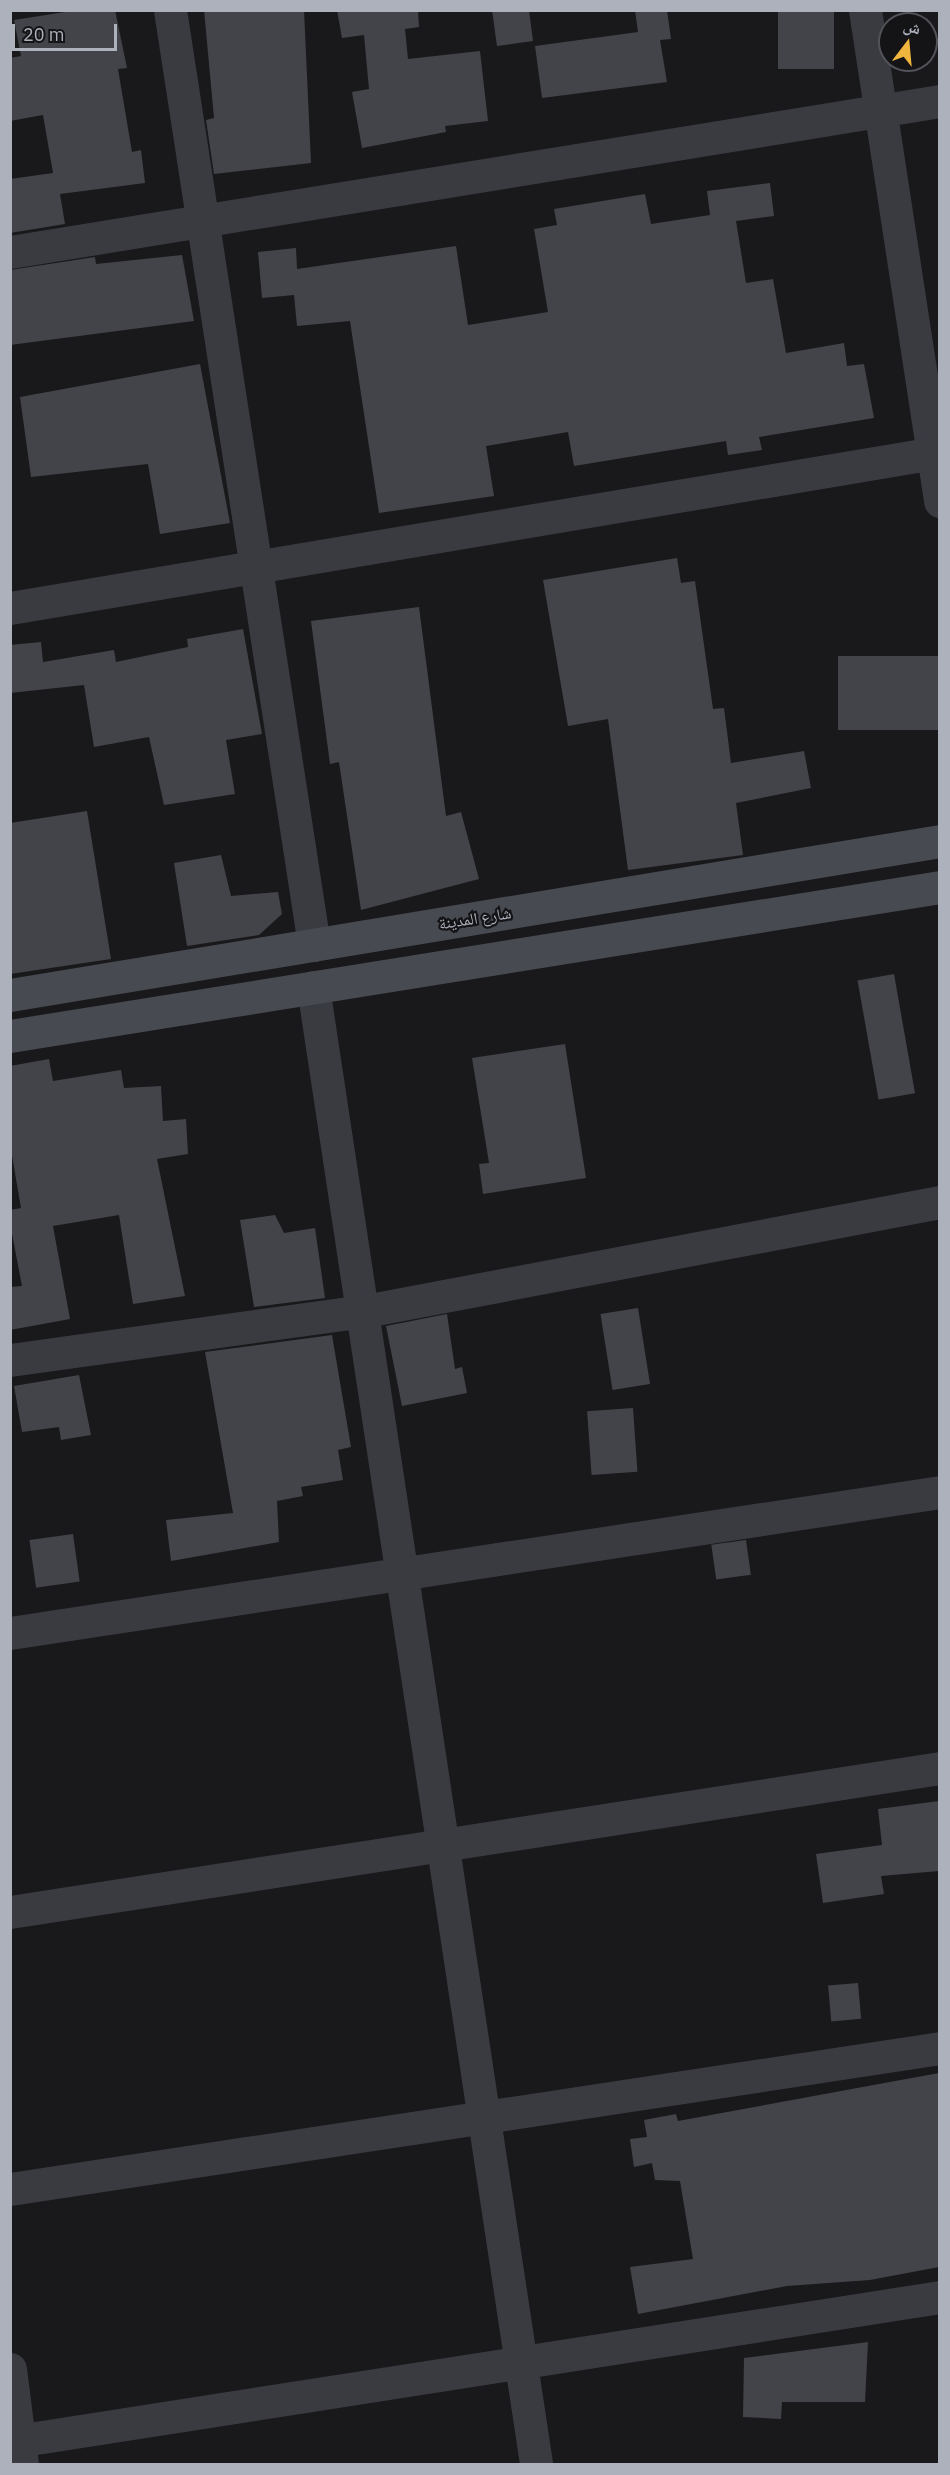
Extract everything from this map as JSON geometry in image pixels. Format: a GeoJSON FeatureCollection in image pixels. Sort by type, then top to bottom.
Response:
{"type":"FeatureCollection","features":[{"type":"Feature","properties":{"kind":"main road","name":"شارع المدينة"},"geometry":{"type":"LineString","coordinates":[[10,996],[939,842]]}},
{"type":"Feature","properties":{"kind":"main road"},"geometry":{"type":"LineString","coordinates":[[10,1036],[939,887]]}},
{"type":"Feature","properties":{"kind":"street"},"geometry":{"type":"LineString","coordinates":[[170,10],[314,945]]}},
{"type":"Feature","properties":{"kind":"street"},"geometry":{"type":"LineString","coordinates":[[865,10],[879,111],[936,453],[939,501]]}},
{"type":"Feature","properties":{"kind":"street"},"geometry":{"type":"LineString","coordinates":[[10,252],[939,102]]}},
{"type":"Feature","properties":{"kind":"street"},"geometry":{"type":"LineString","coordinates":[[10,608],[936,453]]}},
{"type":"Feature","properties":{"kind":"street"},"geometry":{"type":"LineString","coordinates":[[313,987],[365,1311],[536,2464]]}},
{"type":"Feature","properties":{"kind":"street"},"geometry":{"type":"LineString","coordinates":[[10,1360],[365,1311],[939,1202]]}},
{"type":"Feature","properties":{"kind":"street"},"geometry":{"type":"LineString","coordinates":[[10,1633],[939,1492]]}},
{"type":"Feature","properties":{"kind":"street"},"geometry":{"type":"LineString","coordinates":[[10,1912],[939,1768]]}},
{"type":"Feature","properties":{"kind":"street"},"geometry":{"type":"LineString","coordinates":[[10,2189],[939,2048]]}},
{"type":"Feature","properties":{"kind":"street"},"geometry":{"type":"LineString","coordinates":[[10,2369],[17,2449],[521,2362],[939,2297]]}},
{"type":"Feature","properties":{"kind":"building"},"geometry":{"type":"Polygon","coordinates":[[[78,10],[115,10],[127,68],[118,69],[132,152],[141,150],[145,183],[60,194],[65,224],[10,233],[10,179],[53,173],[43,115],[10,121],[10,58],[21,56],[14,20],[78,10]]]}},
{"type":"Feature","properties":{"kind":"building"},"geometry":{"type":"Polygon","coordinates":[[[204,10],[304,10],[311,163],[214,174],[206,120],[214,118],[204,10]]]}},
{"type":"Feature","properties":{"kind":"building"},"geometry":{"type":"Polygon","coordinates":[[[337,10],[418,10],[419,27],[405,29],[408,59],[480,51],[488,121],[445,126],[446,132],[362,148],[352,92],[369,89],[364,35],[342,38],[337,10]]]}},
{"type":"Feature","properties":{"kind":"building"},"geometry":{"type":"Polygon","coordinates":[[[492,10],[529,10],[533,41],[497,46],[492,10]]]}},
{"type":"Feature","properties":{"kind":"building"},"geometry":{"type":"Polygon","coordinates":[[[635,10],[667,10],[671,39],[660,40],[667,82],[542,98],[535,46],[638,32],[635,10]]]}},
{"type":"Feature","properties":{"kind":"building"},"geometry":{"type":"Polygon","coordinates":[[[778,10],[834,10],[834,69],[778,69],[778,10]]]}},
{"type":"Feature","properties":{"kind":"building"},"geometry":{"type":"Polygon","coordinates":[[[770,183],[774,216],[736,221],[746,283],[773,279],[786,353],[844,343],[847,366],[864,364],[874,418],[759,437],[762,450],[728,455],[726,441],[574,466],[568,432],[486,446],[494,496],[379,513],[350,321],[297,326],[294,295],[262,298],[258,252],[296,248],[297,269],[456,246],[468,325],[548,312],[534,229],[557,225],[554,209],[645,194],[651,224],[710,215],[707,191],[770,183]]]}},
{"type":"Feature","properties":{"kind":"building"},"geometry":{"type":"Polygon","coordinates":[[[182,255],[194,321],[10,345],[10,270],[95,257],[96,264],[182,255]]]}},
{"type":"Feature","properties":{"kind":"building"},"geometry":{"type":"Polygon","coordinates":[[[200,364],[230,523],[160,534],[148,464],[31,477],[20,397],[200,364]]]}},
{"type":"Feature","properties":{"kind":"building"},"geometry":{"type":"Polygon","coordinates":[[[677,558],[681,583],[695,581],[713,709],[724,708],[731,763],[804,751],[811,788],[736,803],[743,855],[628,870],[608,719],[568,726],[543,580],[677,558]]]}},
{"type":"Feature","properties":{"kind":"building"},"geometry":{"type":"Polygon","coordinates":[[[419,607],[446,816],[461,812],[479,879],[361,910],[339,762],[330,764],[311,621],[419,607]]]}},
{"type":"Feature","properties":{"kind":"building"},"geometry":{"type":"Polygon","coordinates":[[[243,629],[262,734],[226,740],[235,794],[164,805],[149,737],[94,747],[84,685],[10,693],[10,645],[41,642],[43,662],[114,650],[116,662],[188,647],[187,639],[243,629]]]}},
{"type":"Feature","properties":{"kind":"building"},"geometry":{"type":"Polygon","coordinates":[[[838,656],[939,656],[939,730],[838,730],[838,656]]]}},
{"type":"Feature","properties":{"kind":"building"},"geometry":{"type":"Polygon","coordinates":[[[87,811],[111,959],[10,974],[10,823],[87,811]]]}},
{"type":"Feature","properties":{"kind":"building"},"geometry":{"type":"Polygon","coordinates":[[[221,855],[231,896],[278,892],[282,914],[259,935],[187,946],[174,863],[221,855]]]}},
{"type":"Feature","properties":{"kind":"building"},"geometry":{"type":"Polygon","coordinates":[[[894,974],[915,1093],[879,1100],[858,980],[894,974]]]}},
{"type":"Feature","properties":{"kind":"building"},"geometry":{"type":"Polygon","coordinates":[[[565,1044],[586,1178],[483,1194],[479,1164],[489,1163],[472,1058],[565,1044]]]}},
{"type":"Feature","properties":{"kind":"building"},"geometry":{"type":"Polygon","coordinates":[[[49,1059],[53,1081],[121,1070],[124,1088],[161,1086],[163,1121],[186,1119],[188,1154],[157,1159],[185,1296],[133,1304],[119,1215],[53,1226],[70,1319],[10,1330],[10,1287],[22,1286],[10,1223],[10,1210],[21,1208],[10,1144],[10,1066],[49,1059]]]}},
{"type":"Feature","properties":{"kind":"building"},"geometry":{"type":"Polygon","coordinates":[[[275,1215],[284,1233],[315,1228],[325,1298],[254,1307],[240,1220],[275,1215]]]}},
{"type":"Feature","properties":{"kind":"building"},"geometry":{"type":"Polygon","coordinates":[[[638,1308],[650,1384],[613,1390],[600,1314],[638,1308]]]}},
{"type":"Feature","properties":{"kind":"building"},"geometry":{"type":"Polygon","coordinates":[[[447,1314],[455,1369],[462,1367],[467,1393],[402,1406],[386,1326],[447,1314]]]}},
{"type":"Feature","properties":{"kind":"building"},"geometry":{"type":"Polygon","coordinates":[[[332,1335],[351,1447],[338,1450],[343,1480],[301,1487],[303,1496],[277,1501],[279,1542],[171,1561],[166,1520],[233,1513],[205,1352],[332,1335]]]}},
{"type":"Feature","properties":{"kind":"building"},"geometry":{"type":"Polygon","coordinates":[[[79,1375],[91,1435],[61,1440],[59,1427],[22,1432],[14,1386],[79,1375]]]}},
{"type":"Feature","properties":{"kind":"building"},"geometry":{"type":"Polygon","coordinates":[[[633,1408],[637,1472],[592,1475],[587,1411],[633,1408]]]}},
{"type":"Feature","properties":{"kind":"building"},"geometry":{"type":"Polygon","coordinates":[[[73,1534],[80,1582],[36,1588],[29,1540],[73,1534]]]}},
{"type":"Feature","properties":{"kind":"building"},"geometry":{"type":"Polygon","coordinates":[[[746,1540],[751,1575],[716,1580],[711,1545],[746,1540]]]}},
{"type":"Feature","properties":{"kind":"building"},"geometry":{"type":"Polygon","coordinates":[[[939,1801],[939,1871],[881,1876],[884,1894],[823,1903],[816,1854],[882,1845],[878,1809],[939,1801]]]}},
{"type":"Feature","properties":{"kind":"building"},"geometry":{"type":"Polygon","coordinates":[[[858,1983],[861,2019],[831,2021],[828,1986],[858,1983]]]}},
{"type":"Feature","properties":{"kind":"building"},"geometry":{"type":"Polygon","coordinates":[[[939,2073],[939,2267],[870,2280],[787,2286],[638,2314],[630,2267],[693,2259],[680,2181],[655,2180],[652,2163],[634,2167],[630,2139],[647,2137],[644,2120],[676,2114],[678,2121],[939,2073]]]}},
{"type":"Feature","properties":{"kind":"building"},"geometry":{"type":"Polygon","coordinates":[[[868,2342],[865,2402],[782,2402],[781,2419],[743,2417],[744,2358],[868,2342]]]}}]}
